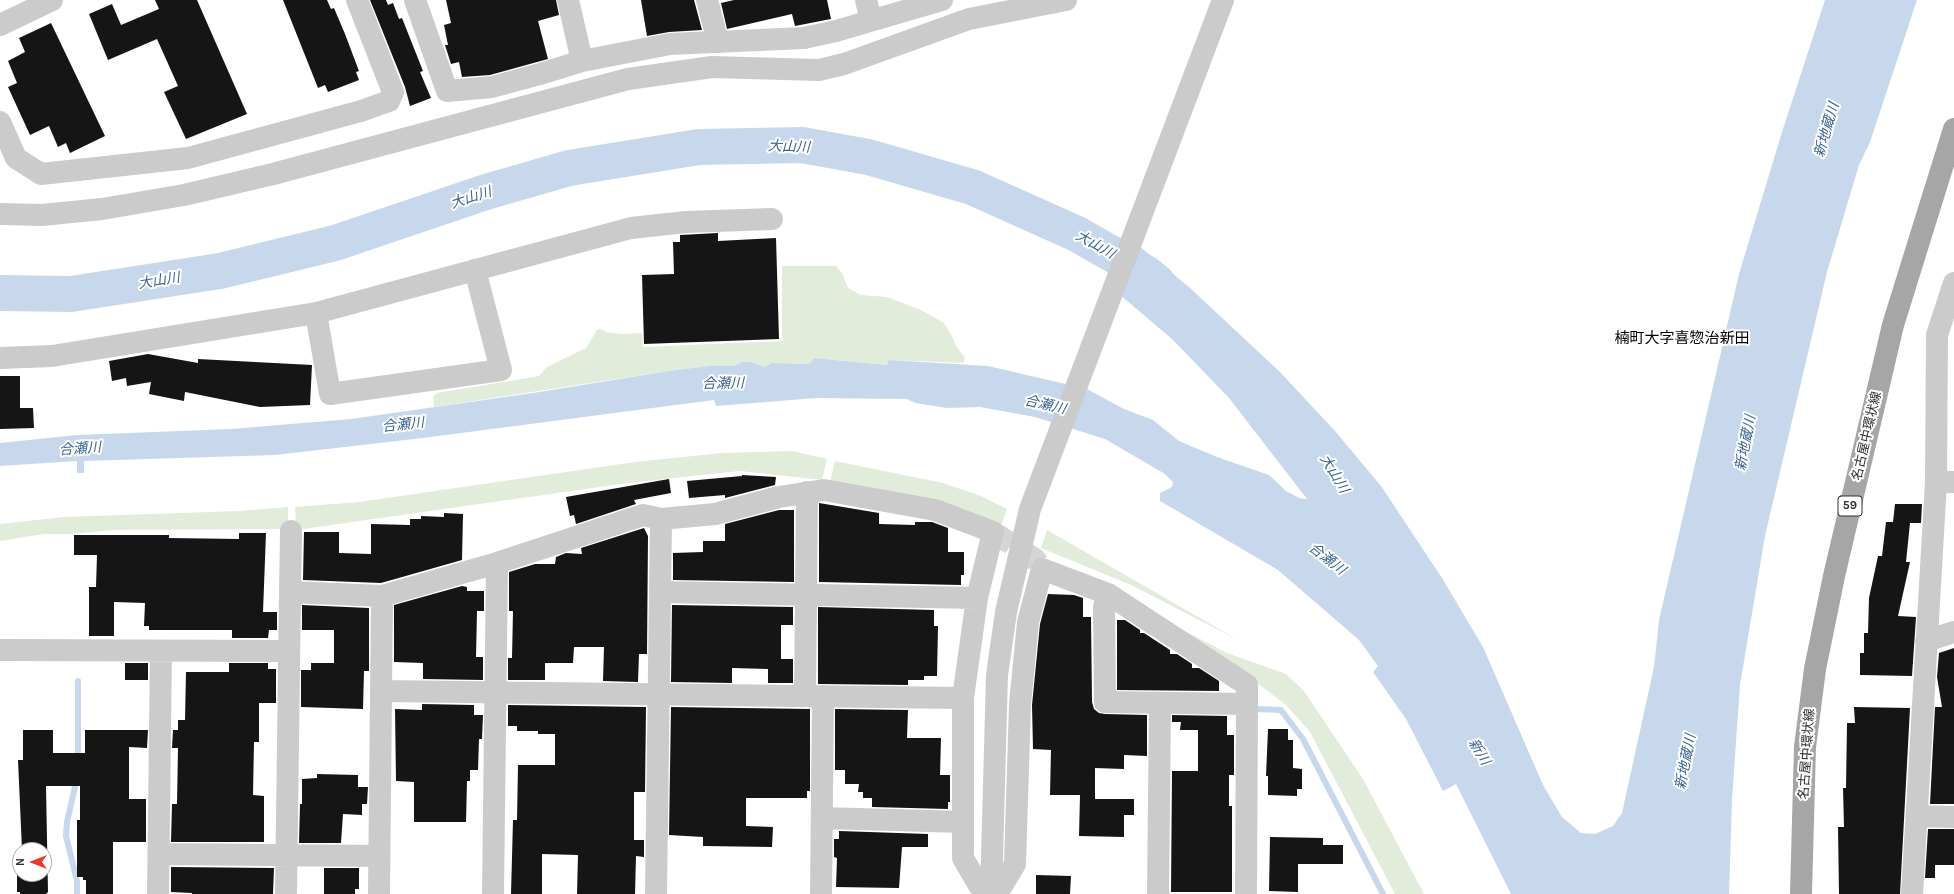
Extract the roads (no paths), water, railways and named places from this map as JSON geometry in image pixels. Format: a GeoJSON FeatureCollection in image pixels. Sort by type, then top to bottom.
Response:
{"type":"FeatureCollection","features":[{"type":"Feature","properties":{"kind":"main road","name":"名古屋中環状線"},"geometry":{"type":"LineString","coordinates":[[1801,894],[1805,747],[1818,654],[1834,576],[1893,325],[1954,128]]}},
{"type":"Feature","properties":{"kind":"street"},"geometry":{"type":"LineString","coordinates":[[0,25],[52,0]]}},
{"type":"Feature","properties":{"kind":"street"},"geometry":{"type":"LineString","coordinates":[[0,122],[16,158],[41,174],[188,158],[361,111],[389,101],[393,92],[357,0]]}},
{"type":"Feature","properties":{"kind":"street"},"geometry":{"type":"LineString","coordinates":[[415,0],[447,91],[492,86],[540,74],[582,61],[670,44],[804,38],[868,10],[942,0]]}},
{"type":"Feature","properties":{"kind":"street"},"geometry":{"type":"LineString","coordinates":[[568,0],[582,61]]}},
{"type":"Feature","properties":{"kind":"street"},"geometry":{"type":"LineString","coordinates":[[708,0],[718,42]]}},
{"type":"Feature","properties":{"kind":"street"},"geometry":{"type":"LineString","coordinates":[[0,214],[42,215],[102,209],[184,195],[273,174],[628,79],[712,68],[818,70],[844,64],[969,19],[1066,0]]}},
{"type":"Feature","properties":{"kind":"street"},"geometry":{"type":"LineString","coordinates":[[990,894],[997,675],[1006,612],[1033,496],[1223,0]]}},
{"type":"Feature","properties":{"kind":"street"},"geometry":{"type":"LineString","coordinates":[[0,358],[52,356],[316,313],[631,228],[686,222],[772,219]]}},
{"type":"Feature","properties":{"kind":"street"},"geometry":{"type":"LineString","coordinates":[[316,313],[330,394],[501,370],[475,270]]}},
{"type":"Feature","properties":{"kind":"street"},"geometry":{"type":"LineString","coordinates":[[1912,894],[1926,641],[1945,482],[1937,335],[1954,283]]}},
{"type":"Feature","properties":{"kind":"street"},"geometry":{"type":"LineString","coordinates":[[290,592],[382,596],[497,563],[643,515],[661,519],[715,514],[779,497],[824,490],[935,510],[993,532],[977,598],[963,698],[963,858],[984,894]]}},
{"type":"Feature","properties":{"kind":"street"},"geometry":{"type":"LineString","coordinates":[[807,492],[806,595],[823,818],[821,894]]}},
{"type":"Feature","properties":{"kind":"street"},"geometry":{"type":"LineString","coordinates":[[656,894],[661,519]]}},
{"type":"Feature","properties":{"kind":"street"},"geometry":{"type":"LineString","coordinates":[[286,894],[291,531]]}},
{"type":"Feature","properties":{"kind":"street"},"geometry":{"type":"LineString","coordinates":[[493,894],[497,563]]}},
{"type":"Feature","properties":{"kind":"street"},"geometry":{"type":"LineString","coordinates":[[997,894],[1016,864],[1020,704],[1028,622],[1042,569],[1108,594],[1247,684],[1246,894]]}},
{"type":"Feature","properties":{"kind":"street"},"geometry":{"type":"LineString","coordinates":[[661,592],[977,598]]}},
{"type":"Feature","properties":{"kind":"street"},"geometry":{"type":"LineString","coordinates":[[1108,594],[1104,607],[1105,702],[1160,704],[1247,704]]}},
{"type":"Feature","properties":{"kind":"street"},"geometry":{"type":"LineString","coordinates":[[379,894],[382,596]]}},
{"type":"Feature","properties":{"kind":"street"},"geometry":{"type":"LineString","coordinates":[[1926,641],[1954,632]]}},
{"type":"Feature","properties":{"kind":"street"},"geometry":{"type":"LineString","coordinates":[[0,650],[289,651]]}},
{"type":"Feature","properties":{"kind":"street"},"geometry":{"type":"LineString","coordinates":[[158,894],[161,651]]}},
{"type":"Feature","properties":{"kind":"street"},"geometry":{"type":"LineString","coordinates":[[380,691],[963,698]]}},
{"type":"Feature","properties":{"kind":"street"},"geometry":{"type":"LineString","coordinates":[[1158,894],[1160,704]]}},
{"type":"Feature","properties":{"kind":"street"},"geometry":{"type":"LineString","coordinates":[[1917,816],[1954,817]]}},
{"type":"Feature","properties":{"kind":"street"},"geometry":{"type":"LineString","coordinates":[[823,818],[963,822]]}},
{"type":"Feature","properties":{"kind":"street"},"geometry":{"type":"LineString","coordinates":[[159,854],[379,856]]}},
{"type":"Feature","properties":{"kind":"water"},"geometry":{"type":"Polygon","coordinates":[[[1825,0],[1917,0],[1870,142],[1859,165],[1827,272],[1765,536],[1740,685],[1732,799],[1729,894],[1511,894],[1456,784],[1443,791],[1406,719],[1373,672],[1378,666],[1359,640],[1278,570],[1160,501],[1160,493],[1172,487],[1173,482],[1165,474],[1105,439],[1035,417],[980,407],[947,408],[915,403],[907,399],[817,398],[716,406],[714,400],[423,438],[275,455],[84,461],[84,473],[77,473],[77,461],[0,466],[0,443],[77,435],[231,429],[351,419],[533,393],[669,371],[708,366],[734,366],[742,362],[751,362],[765,367],[772,363],[809,364],[814,358],[887,365],[889,360],[988,366],[1087,389],[1124,409],[1153,420],[1179,441],[1217,457],[1269,475],[1286,491],[1299,498],[1307,499],[1229,398],[1173,340],[1105,282],[1127,236],[1189,287],[1280,372],[1335,431],[1381,486],[1442,578],[1483,647],[1543,785],[1562,817],[1581,833],[1595,834],[1613,826],[1622,813],[1654,667],[1659,620],[1739,274],[1782,132],[1825,0]]]}},
{"type":"Feature","properties":{"kind":"waterway","name":"大山川"},"geometry":{"type":"LineString","coordinates":[[0,293],[71,294],[220,271],[335,243],[486,192],[569,168],[699,147],[802,145],[868,157],[972,187],[1077,234],[1147,274],[1157,282]]}},
{"type":"Feature","properties":{"kind":"waterway"},"geometry":{"type":"LineString","coordinates":[[78,681],[78,761]]}},
{"type":"Feature","properties":{"kind":"waterway"},"geometry":{"type":"LineString","coordinates":[[1255,709],[1281,710],[1303,739],[1383,894]]}},
{"type":"Feature","properties":{"kind":"waterway"},"geometry":{"type":"LineString","coordinates":[[77,778],[67,822],[66,836],[77,881],[77,894]]}},
{"type":"Feature","properties":{"kind":"tunnel"},"geometry":{"type":"LineString","coordinates":[[993,532],[1035,559],[1042,569]]}},
{"type":"Feature","properties":{"kind":"district","name":"楠町大字喜惣治新田"},"geometry":{"type":"Point","coordinates":[1682,339]}},
{"type":"Feature","properties":{"kind":"water label","name":"新地蔵川"},"geometry":{"type":"Point","coordinates":[1827,130]}},
{"type":"Feature","properties":{"kind":"water label","name":"合瀬川"},"geometry":{"type":"Point","coordinates":[723,384]}},
{"type":"Feature","properties":{"kind":"water label","name":"合瀬川"},"geometry":{"type":"Point","coordinates":[1045,405]}},
{"type":"Feature","properties":{"kind":"water label","name":"合瀬川"},"geometry":{"type":"Point","coordinates":[403,425]}},
{"type":"Feature","properties":{"kind":"water label","name":"新地蔵川"},"geometry":{"type":"Point","coordinates":[1746,443]}},
{"type":"Feature","properties":{"kind":"water label","name":"合瀬川"},"geometry":{"type":"Point","coordinates":[80,449]}},
{"type":"Feature","properties":{"kind":"water label","name":"合瀬川"},"geometry":{"type":"Point","coordinates":[1327,559]}},
{"type":"Feature","properties":{"kind":"water label","name":"新川"},"geometry":{"type":"Point","coordinates":[1479,752]}},
{"type":"Feature","properties":{"kind":"water label","name":"新地蔵川"},"geometry":{"type":"Point","coordinates":[1686,762]}}]}
